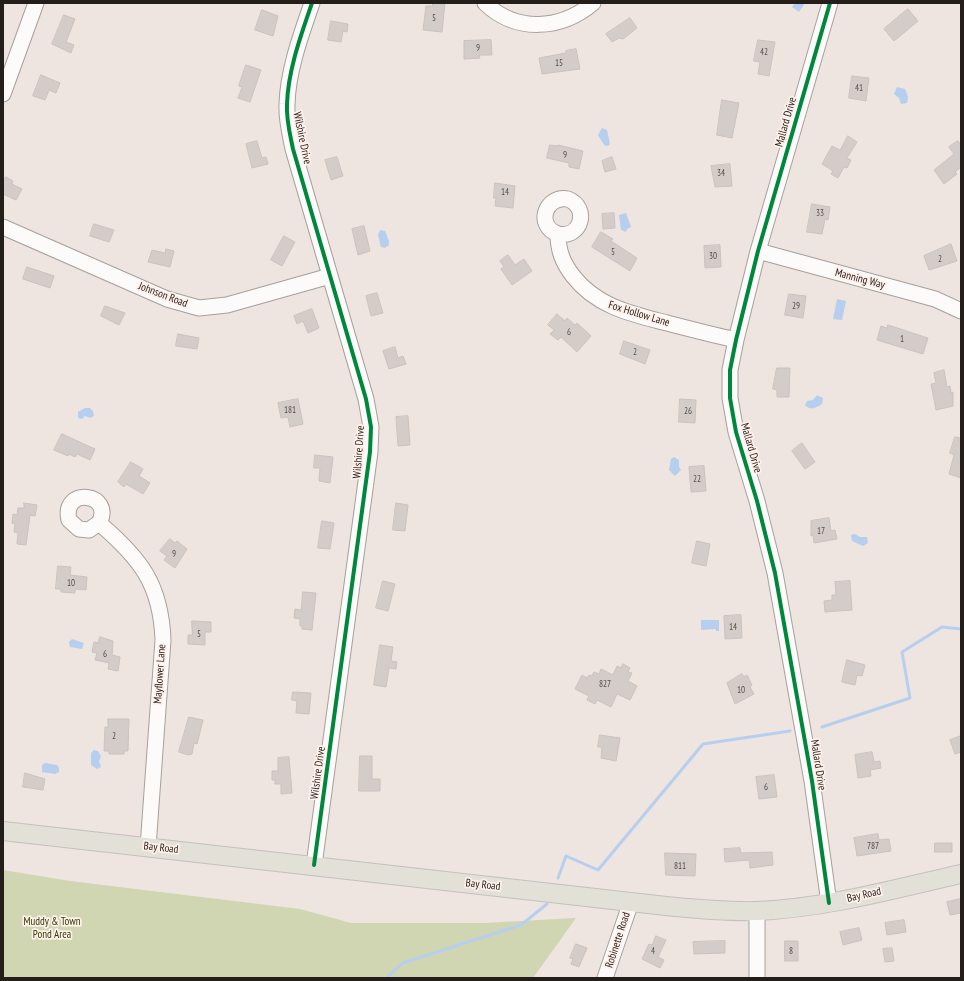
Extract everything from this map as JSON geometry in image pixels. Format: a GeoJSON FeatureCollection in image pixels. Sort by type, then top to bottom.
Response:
{"type":"FeatureCollection","features":[{"type":"Feature","properties":{"kind":"main road","name":"Bay Road"},"geometry":{"type":"LineString","coordinates":[[3,831],[704,910],[757,911],[829,903],[961,874]]}},
{"type":"Feature","properties":{"kind":"street"},"geometry":{"type":"LineString","coordinates":[[3,94],[36,3]]}},
{"type":"Feature","properties":{"kind":"street","name":"Wilshire Drive"},"geometry":{"type":"LineString","coordinates":[[312,3],[291,71],[287,104],[287,120],[293,149],[366,399],[371,428],[370,452],[314,865]]}},
{"type":"Feature","properties":{"kind":"street"},"geometry":{"type":"LineString","coordinates":[[486,3],[506,18],[517,22],[537,25],[564,21],[582,12],[593,3]]}},
{"type":"Feature","properties":{"kind":"street","name":"Mallard Drive"},"geometry":{"type":"LineString","coordinates":[[829,903],[812,780],[775,572],[757,501],[736,432],[730,398],[730,370],[758,251],[830,3]]}},
{"type":"Feature","properties":{"kind":"street","name":"Johnson Road"},"geometry":{"type":"LineString","coordinates":[[3,227],[167,299],[199,308],[227,304],[330,276]]}},
{"type":"Feature","properties":{"kind":"street","name":"Fox Hollow Lane"},"geometry":{"type":"LineString","coordinates":[[558,234],[559,252],[568,269],[582,287],[598,300],[607,305],[631,313],[736,340]]}},
{"type":"Feature","properties":{"kind":"street","name":"Manning Way"},"geometry":{"type":"LineString","coordinates":[[758,251],[935,299],[961,311]]}},
{"type":"Feature","properties":{"kind":"street","name":"Mayflower Lane"},"geometry":{"type":"LineString","coordinates":[[100,523],[118,539],[137,560],[153,585],[161,611],[162,640],[148,847]]}},
{"type":"Feature","properties":{"kind":"street","name":"Robinette Road"},"geometry":{"type":"LineString","coordinates":[[605,978],[631,902]]}},
{"type":"Feature","properties":{"kind":"street"},"geometry":{"type":"LineString","coordinates":[[757,911],[757,978]]}},
{"type":"Feature","properties":{"kind":"green space","name":"Muddy & Town Pond Area"},"geometry":{"type":"Polygon","coordinates":[[[3,870],[70,881],[300,909],[351,923],[484,923],[576,918],[533,978],[3,978],[3,870]]]}},
{"type":"Feature","properties":{"kind":"water"},"geometry":{"type":"Polygon","coordinates":[[[795,3],[805,3],[799,12],[792,7],[795,3]]]}},
{"type":"Feature","properties":{"kind":"water"},"geometry":{"type":"Polygon","coordinates":[[[897,87],[905,89],[908,97],[907,103],[901,104],[899,98],[894,94],[897,87]]]}},
{"type":"Feature","properties":{"kind":"water"},"geometry":{"type":"Polygon","coordinates":[[[602,128],[607,130],[610,144],[608,146],[604,145],[598,135],[602,128]]]}},
{"type":"Feature","properties":{"kind":"water"},"geometry":{"type":"Polygon","coordinates":[[[626,213],[631,227],[627,229],[626,232],[621,230],[619,215],[626,213]]]}},
{"type":"Feature","properties":{"kind":"water"},"geometry":{"type":"Polygon","coordinates":[[[380,230],[385,231],[389,241],[389,245],[385,248],[381,247],[378,235],[380,230]]]}},
{"type":"Feature","properties":{"kind":"water"},"geometry":{"type":"Polygon","coordinates":[[[837,299],[846,301],[842,320],[833,319],[837,299]]]}},
{"type":"Feature","properties":{"kind":"water"},"geometry":{"type":"Polygon","coordinates":[[[817,395],[823,398],[822,404],[813,408],[809,408],[805,405],[807,401],[813,400],[817,395]]]}},
{"type":"Feature","properties":{"kind":"water"},"geometry":{"type":"Polygon","coordinates":[[[85,408],[90,408],[93,411],[94,416],[90,418],[85,416],[82,419],[78,418],[78,412],[85,408]]]}},
{"type":"Feature","properties":{"kind":"water"},"geometry":{"type":"Polygon","coordinates":[[[674,457],[679,460],[679,467],[681,470],[675,476],[669,470],[671,459],[674,457]]]}},
{"type":"Feature","properties":{"kind":"water"},"geometry":{"type":"Polygon","coordinates":[[[855,534],[860,537],[867,537],[868,543],[863,546],[852,541],[851,535],[855,534]]]}},
{"type":"Feature","properties":{"kind":"water"},"geometry":{"type":"Polygon","coordinates":[[[701,620],[719,620],[719,631],[716,631],[716,629],[701,630],[701,620]]]}},
{"type":"Feature","properties":{"kind":"water"},"geometry":{"type":"Polygon","coordinates":[[[72,639],[84,643],[82,649],[70,647],[69,642],[72,639]]]}},
{"type":"Feature","properties":{"kind":"water"},"geometry":{"type":"Polygon","coordinates":[[[94,750],[98,751],[101,756],[99,761],[101,767],[97,769],[91,765],[91,753],[94,750]]]}},
{"type":"Feature","properties":{"kind":"water"},"geometry":{"type":"Polygon","coordinates":[[[45,763],[57,765],[59,772],[55,774],[42,772],[42,765],[45,763]]]}},
{"type":"Feature","properties":{"kind":"building"},"geometry":{"type":"Polygon","coordinates":[[[433,3],[445,3],[442,32],[423,30],[426,6],[432,6],[433,3]]]}},
{"type":"Feature","properties":{"kind":"building"},"geometry":{"type":"Polygon","coordinates":[[[908,9],[918,21],[894,41],[884,29],[908,9]]]}},
{"type":"Feature","properties":{"kind":"building"},"geometry":{"type":"Polygon","coordinates":[[[262,10],[278,16],[273,36],[255,30],[262,10]]]}},
{"type":"Feature","properties":{"kind":"building"},"geometry":{"type":"Polygon","coordinates":[[[64,15],[75,19],[66,42],[74,45],[71,53],[52,44],[64,15]]]}},
{"type":"Feature","properties":{"kind":"building"},"geometry":{"type":"Polygon","coordinates":[[[630,18],[637,28],[623,39],[619,38],[612,42],[606,34],[630,18]]]}},
{"type":"Feature","properties":{"kind":"building"},"geometry":{"type":"Polygon","coordinates":[[[331,21],[348,24],[347,32],[343,31],[341,42],[328,40],[331,21]]]}},
{"type":"Feature","properties":{"kind":"building"},"geometry":{"type":"Polygon","coordinates":[[[491,40],[492,55],[479,55],[480,58],[464,59],[464,41],[491,40]]]}},
{"type":"Feature","properties":{"kind":"building"},"geometry":{"type":"Polygon","coordinates":[[[758,40],[775,42],[769,76],[758,74],[760,62],[754,61],[758,40]]]}},
{"type":"Feature","properties":{"kind":"building"},"geometry":{"type":"Polygon","coordinates":[[[576,49],[580,69],[542,74],[539,58],[566,53],[566,51],[576,49]]]}},
{"type":"Feature","properties":{"kind":"building"},"geometry":{"type":"Polygon","coordinates":[[[246,65],[261,70],[250,102],[238,98],[242,87],[239,86],[246,65]]]}},
{"type":"Feature","properties":{"kind":"building"},"geometry":{"type":"Polygon","coordinates":[[[41,75],[60,83],[56,93],[49,90],[45,100],[33,96],[41,75]]]}},
{"type":"Feature","properties":{"kind":"building"},"geometry":{"type":"Polygon","coordinates":[[[852,76],[869,78],[866,101],[849,98],[852,76]]]}},
{"type":"Feature","properties":{"kind":"building"},"geometry":{"type":"Polygon","coordinates":[[[722,100],[739,103],[732,138],[717,135],[722,100]]]}},
{"type":"Feature","properties":{"kind":"building"},"geometry":{"type":"Polygon","coordinates":[[[848,136],[857,142],[847,158],[851,160],[847,168],[844,167],[838,178],[831,174],[833,171],[822,164],[832,146],[840,150],[848,136]]]}},
{"type":"Feature","properties":{"kind":"building"},"geometry":{"type":"Polygon","coordinates":[[[257,141],[262,158],[266,157],[268,164],[252,168],[246,144],[257,141]]]}},
{"type":"Feature","properties":{"kind":"building"},"geometry":{"type":"Polygon","coordinates":[[[958,141],[961,145],[961,167],[955,172],[957,174],[944,184],[934,170],[954,154],[949,147],[958,141]]]}},
{"type":"Feature","properties":{"kind":"building"},"geometry":{"type":"Polygon","coordinates":[[[550,145],[558,145],[583,151],[579,169],[569,167],[569,163],[547,158],[550,145]]]}},
{"type":"Feature","properties":{"kind":"building"},"geometry":{"type":"Polygon","coordinates":[[[337,157],[343,176],[331,180],[325,160],[337,157]]]}},
{"type":"Feature","properties":{"kind":"building"},"geometry":{"type":"Polygon","coordinates":[[[612,157],[616,169],[605,172],[602,161],[612,157]]]}},
{"type":"Feature","properties":{"kind":"building"},"geometry":{"type":"Polygon","coordinates":[[[730,164],[732,186],[715,187],[711,166],[730,164]]]}},
{"type":"Feature","properties":{"kind":"building"},"geometry":{"type":"Polygon","coordinates":[[[6,177],[13,181],[12,184],[22,189],[16,200],[3,194],[3,182],[6,177]]]}},
{"type":"Feature","properties":{"kind":"building"},"geometry":{"type":"Polygon","coordinates":[[[495,183],[515,186],[513,208],[495,206],[495,183]]]}},
{"type":"Feature","properties":{"kind":"building"},"geometry":{"type":"Polygon","coordinates":[[[812,204],[830,207],[828,220],[825,219],[822,234],[807,232],[812,204]]]}},
{"type":"Feature","properties":{"kind":"building"},"geometry":{"type":"Polygon","coordinates":[[[614,213],[615,228],[603,229],[602,214],[614,213]]]}},
{"type":"Feature","properties":{"kind":"building"},"geometry":{"type":"Polygon","coordinates":[[[94,224],[114,230],[109,242],[90,236],[94,224]]]}},
{"type":"Feature","properties":{"kind":"building"},"geometry":{"type":"Polygon","coordinates":[[[364,226],[370,251],[358,255],[352,229],[364,226]]]}},
{"type":"Feature","properties":{"kind":"building"},"geometry":{"type":"Polygon","coordinates":[[[601,232],[613,239],[611,241],[637,258],[630,271],[592,247],[601,232]]]}},
{"type":"Feature","properties":{"kind":"building"},"geometry":{"type":"Polygon","coordinates":[[[284,236],[295,242],[282,266],[271,260],[284,236]]]}},
{"type":"Feature","properties":{"kind":"building"},"geometry":{"type":"Polygon","coordinates":[[[951,244],[957,261],[929,270],[924,256],[951,244]]]}},
{"type":"Feature","properties":{"kind":"building"},"geometry":{"type":"Polygon","coordinates":[[[720,245],[721,267],[705,268],[704,246],[720,245]]]}},
{"type":"Feature","properties":{"kind":"building"},"geometry":{"type":"Polygon","coordinates":[[[166,249],[174,251],[170,267],[148,262],[152,250],[165,253],[166,249]]]}},
{"type":"Feature","properties":{"kind":"building"},"geometry":{"type":"Polygon","coordinates":[[[508,255],[515,265],[524,259],[532,271],[512,285],[501,269],[504,267],[500,261],[508,255]]]}},
{"type":"Feature","properties":{"kind":"building"},"geometry":{"type":"Polygon","coordinates":[[[27,267],[54,276],[50,288],[23,279],[27,267]]]}},
{"type":"Feature","properties":{"kind":"building"},"geometry":{"type":"Polygon","coordinates":[[[377,293],[383,313],[371,316],[366,296],[377,293]]]}},
{"type":"Feature","properties":{"kind":"building"},"geometry":{"type":"Polygon","coordinates":[[[789,294],[806,296],[803,318],[785,315],[789,294]]]}},
{"type":"Feature","properties":{"kind":"building"},"geometry":{"type":"Polygon","coordinates":[[[105,306],[125,313],[119,325],[101,316],[105,306]]]}},
{"type":"Feature","properties":{"kind":"building"},"geometry":{"type":"Polygon","coordinates":[[[312,309],[319,328],[308,333],[303,321],[297,324],[294,316],[312,309]]]}},
{"type":"Feature","properties":{"kind":"building"},"geometry":{"type":"Polygon","coordinates":[[[557,314],[565,321],[567,318],[575,325],[577,323],[591,336],[577,352],[561,337],[558,340],[550,334],[554,330],[548,325],[557,314]]]}},
{"type":"Feature","properties":{"kind":"building"},"geometry":{"type":"Polygon","coordinates":[[[888,325],[928,338],[923,354],[877,340],[881,326],[887,328],[888,325]]]}},
{"type":"Feature","properties":{"kind":"building"},"geometry":{"type":"Polygon","coordinates":[[[178,334],[199,338],[197,349],[176,346],[178,334]]]}},
{"type":"Feature","properties":{"kind":"building"},"geometry":{"type":"Polygon","coordinates":[[[624,341],[650,350],[645,364],[620,354],[624,341]]]}},
{"type":"Feature","properties":{"kind":"building"},"geometry":{"type":"Polygon","coordinates":[[[395,347],[398,358],[403,356],[406,364],[389,369],[383,351],[395,347]]]}},
{"type":"Feature","properties":{"kind":"building"},"geometry":{"type":"Polygon","coordinates":[[[777,368],[790,368],[789,397],[777,397],[777,390],[773,389],[777,368]]]}},
{"type":"Feature","properties":{"kind":"building"},"geometry":{"type":"Polygon","coordinates":[[[944,370],[947,387],[950,386],[951,393],[953,392],[953,406],[936,410],[931,384],[936,383],[934,373],[944,370]]]}},
{"type":"Feature","properties":{"kind":"building"},"geometry":{"type":"Polygon","coordinates":[[[298,399],[303,424],[290,427],[288,417],[281,418],[278,403],[298,399]]]}},
{"type":"Feature","properties":{"kind":"building"},"geometry":{"type":"Polygon","coordinates":[[[680,399],[696,400],[695,423],[679,422],[680,399]]]}},
{"type":"Feature","properties":{"kind":"building"},"geometry":{"type":"Polygon","coordinates":[[[408,416],[410,445],[398,446],[396,417],[408,416]]]}},
{"type":"Feature","properties":{"kind":"building"},"geometry":{"type":"Polygon","coordinates":[[[62,434],[95,449],[90,460],[77,454],[75,457],[69,454],[68,456],[54,450],[62,434]]]}},
{"type":"Feature","properties":{"kind":"building"},"geometry":{"type":"Polygon","coordinates":[[[955,437],[961,438],[961,478],[949,474],[954,455],[950,453],[955,437]]]}},
{"type":"Feature","properties":{"kind":"building"},"geometry":{"type":"Polygon","coordinates":[[[802,443],[815,462],[805,469],[792,451],[802,443]]]}},
{"type":"Feature","properties":{"kind":"building"},"geometry":{"type":"Polygon","coordinates":[[[315,455],[333,457],[330,483],[319,481],[320,468],[314,468],[315,455]]]}},
{"type":"Feature","properties":{"kind":"building"},"geometry":{"type":"Polygon","coordinates":[[[131,462],[143,469],[139,476],[150,483],[143,494],[126,484],[124,487],[118,482],[131,462]]]}},
{"type":"Feature","properties":{"kind":"building"},"geometry":{"type":"Polygon","coordinates":[[[704,466],[706,491],[691,492],[689,467],[704,466]]]}},
{"type":"Feature","properties":{"kind":"building"},"geometry":{"type":"Polygon","coordinates":[[[24,503],[37,505],[35,516],[30,515],[26,545],[17,544],[18,533],[14,532],[15,524],[12,523],[13,514],[17,515],[18,508],[24,508],[24,503]]]}},
{"type":"Feature","properties":{"kind":"building"},"geometry":{"type":"Polygon","coordinates":[[[396,503],[408,505],[405,531],[393,530],[396,503]]]}},
{"type":"Feature","properties":{"kind":"building"},"geometry":{"type":"Polygon","coordinates":[[[829,518],[831,531],[835,530],[837,539],[814,543],[813,535],[811,536],[811,521],[829,518]]]}},
{"type":"Feature","properties":{"kind":"building"},"geometry":{"type":"Polygon","coordinates":[[[322,521],[334,523],[330,549],[318,548],[322,521]]]}},
{"type":"Feature","properties":{"kind":"building"},"geometry":{"type":"Polygon","coordinates":[[[170,539],[175,543],[177,541],[187,549],[175,568],[164,560],[167,556],[160,551],[170,539]]]}},
{"type":"Feature","properties":{"kind":"building"},"geometry":{"type":"Polygon","coordinates":[[[697,541],[710,544],[706,566],[692,563],[697,541]]]}},
{"type":"Feature","properties":{"kind":"building"},"geometry":{"type":"Polygon","coordinates":[[[58,566],[71,567],[70,575],[87,577],[86,590],[75,589],[75,593],[61,592],[61,589],[56,589],[58,566]]]}},
{"type":"Feature","properties":{"kind":"building"},"geometry":{"type":"Polygon","coordinates":[[[383,581],[395,584],[388,611],[376,608],[383,581]]]}},
{"type":"Feature","properties":{"kind":"building"},"geometry":{"type":"Polygon","coordinates":[[[850,581],[852,610],[825,612],[824,601],[832,600],[832,595],[836,595],[835,582],[850,581]]]}},
{"type":"Feature","properties":{"kind":"building"},"geometry":{"type":"Polygon","coordinates":[[[303,592],[316,593],[312,630],[302,629],[302,626],[300,626],[300,619],[294,618],[295,609],[301,610],[303,592]]]}},
{"type":"Feature","properties":{"kind":"building"},"geometry":{"type":"Polygon","coordinates":[[[741,615],[742,638],[725,639],[724,616],[741,615]]]}},
{"type":"Feature","properties":{"kind":"building"},"geometry":{"type":"Polygon","coordinates":[[[192,621],[211,622],[211,632],[205,632],[205,645],[188,644],[188,635],[192,635],[192,621]]]}},
{"type":"Feature","properties":{"kind":"building"},"geometry":{"type":"Polygon","coordinates":[[[100,637],[113,641],[112,655],[120,657],[118,671],[108,669],[109,663],[95,660],[97,653],[92,652],[94,642],[98,643],[100,637]]]}},
{"type":"Feature","properties":{"kind":"building"},"geometry":{"type":"Polygon","coordinates":[[[380,645],[393,647],[391,661],[397,662],[396,669],[389,668],[386,687],[374,685],[380,645]]]}},
{"type":"Feature","properties":{"kind":"building"},"geometry":{"type":"Polygon","coordinates":[[[847,660],[865,665],[862,676],[857,675],[855,685],[842,682],[847,660]]]}},
{"type":"Feature","properties":{"kind":"building"},"geometry":{"type":"Polygon","coordinates":[[[623,664],[630,668],[628,672],[632,673],[628,681],[637,686],[630,700],[617,694],[611,707],[597,700],[595,704],[587,700],[589,696],[575,689],[582,675],[587,678],[589,675],[592,676],[594,672],[599,674],[601,669],[613,675],[617,666],[621,668],[623,664]]]}},
{"type":"Feature","properties":{"kind":"building"},"geometry":{"type":"Polygon","coordinates":[[[742,674],[744,677],[747,675],[752,685],[750,687],[754,694],[735,704],[727,683],[742,674]]]}},
{"type":"Feature","properties":{"kind":"building"},"geometry":{"type":"Polygon","coordinates":[[[293,692],[311,693],[309,714],[296,713],[297,701],[292,700],[293,692]]]}},
{"type":"Feature","properties":{"kind":"building"},"geometry":{"type":"Polygon","coordinates":[[[189,717],[203,720],[197,744],[194,743],[192,754],[188,755],[179,752],[189,717]]]}},
{"type":"Feature","properties":{"kind":"building"},"geometry":{"type":"Polygon","coordinates":[[[108,719],[129,719],[128,751],[124,751],[124,754],[109,754],[109,751],[104,751],[105,727],[108,727],[108,719]]]}},
{"type":"Feature","properties":{"kind":"building"},"geometry":{"type":"Polygon","coordinates":[[[600,735],[620,738],[616,761],[601,758],[602,747],[598,747],[600,735]]]}},
{"type":"Feature","properties":{"kind":"building"},"geometry":{"type":"Polygon","coordinates":[[[961,736],[961,752],[955,754],[950,740],[961,736]]]}},
{"type":"Feature","properties":{"kind":"building"},"geometry":{"type":"Polygon","coordinates":[[[872,752],[874,762],[880,761],[881,768],[870,770],[871,776],[858,778],[855,755],[872,752]]]}},
{"type":"Feature","properties":{"kind":"building"},"geometry":{"type":"Polygon","coordinates":[[[360,756],[372,756],[372,779],[380,779],[380,791],[359,791],[360,756]]]}},
{"type":"Feature","properties":{"kind":"building"},"geometry":{"type":"Polygon","coordinates":[[[289,757],[292,793],[281,794],[281,784],[275,784],[275,780],[272,780],[272,771],[278,771],[278,758],[289,757]]]}},
{"type":"Feature","properties":{"kind":"building"},"geometry":{"type":"Polygon","coordinates":[[[25,773],[45,779],[43,790],[23,787],[25,773]]]}},
{"type":"Feature","properties":{"kind":"building"},"geometry":{"type":"Polygon","coordinates":[[[774,775],[777,797],[759,799],[756,777],[774,775]]]}},
{"type":"Feature","properties":{"kind":"building"},"geometry":{"type":"Polygon","coordinates":[[[878,834],[879,840],[889,839],[891,851],[857,856],[854,838],[878,834]]]}},
{"type":"Feature","properties":{"kind":"building"},"geometry":{"type":"Polygon","coordinates":[[[935,843],[952,843],[952,852],[935,852],[935,843]]]}},
{"type":"Feature","properties":{"kind":"building"},"geometry":{"type":"Polygon","coordinates":[[[740,848],[741,853],[772,852],[773,865],[750,868],[749,860],[725,862],[724,849],[740,848]]]}},
{"type":"Feature","properties":{"kind":"building"},"geometry":{"type":"Polygon","coordinates":[[[665,853],[696,854],[695,876],[666,875],[665,853]]]}},
{"type":"Feature","properties":{"kind":"building"},"geometry":{"type":"Polygon","coordinates":[[[961,899],[961,913],[950,915],[947,902],[961,899]]]}},
{"type":"Feature","properties":{"kind":"building"},"geometry":{"type":"Polygon","coordinates":[[[904,920],[906,932],[887,935],[885,923],[904,920]]]}},
{"type":"Feature","properties":{"kind":"building"},"geometry":{"type":"Polygon","coordinates":[[[859,928],[862,940],[843,945],[840,932],[859,928]]]}},
{"type":"Feature","properties":{"kind":"building"},"geometry":{"type":"Polygon","coordinates":[[[656,936],[666,940],[658,957],[664,960],[660,968],[642,959],[649,944],[652,945],[656,936]]]}},
{"type":"Feature","properties":{"kind":"building"},"geometry":{"type":"Polygon","coordinates":[[[725,941],[725,953],[694,954],[693,942],[725,941]]]}},
{"type":"Feature","properties":{"kind":"building"},"geometry":{"type":"Polygon","coordinates":[[[785,941],[798,941],[798,961],[785,961],[785,941]]]}},
{"type":"Feature","properties":{"kind":"building"},"geometry":{"type":"Polygon","coordinates":[[[576,944],[587,948],[579,967],[571,964],[573,959],[570,958],[576,944]]]}},
{"type":"Feature","properties":{"kind":"building"},"geometry":{"type":"Polygon","coordinates":[[[892,948],[894,961],[885,962],[883,949],[892,948]]]}},
{"type":"Feature","properties":{"kind":"waterway"},"geometry":{"type":"LineString","coordinates":[[822,727],[910,698],[902,652],[942,627],[961,629]]}},
{"type":"Feature","properties":{"kind":"waterway"},"geometry":{"type":"LineString","coordinates":[[558,878],[566,856],[598,870],[703,744],[790,731]]}},
{"type":"Feature","properties":{"kind":"waterway"},"geometry":{"type":"LineString","coordinates":[[386,978],[403,963],[521,925],[547,904]]}},
{"type":"Feature","properties":{"kind":"cycle path"},"geometry":{"type":"LineString","coordinates":[[312,3],[292,66],[287,104],[288,121],[293,149],[366,399],[371,427],[370,452],[314,865]]}},
{"type":"Feature","properties":{"kind":"cycle path"},"geometry":{"type":"LineString","coordinates":[[829,903],[812,781],[775,573],[757,501],[736,432],[730,398],[730,370],[758,251],[830,3]]}}]}
